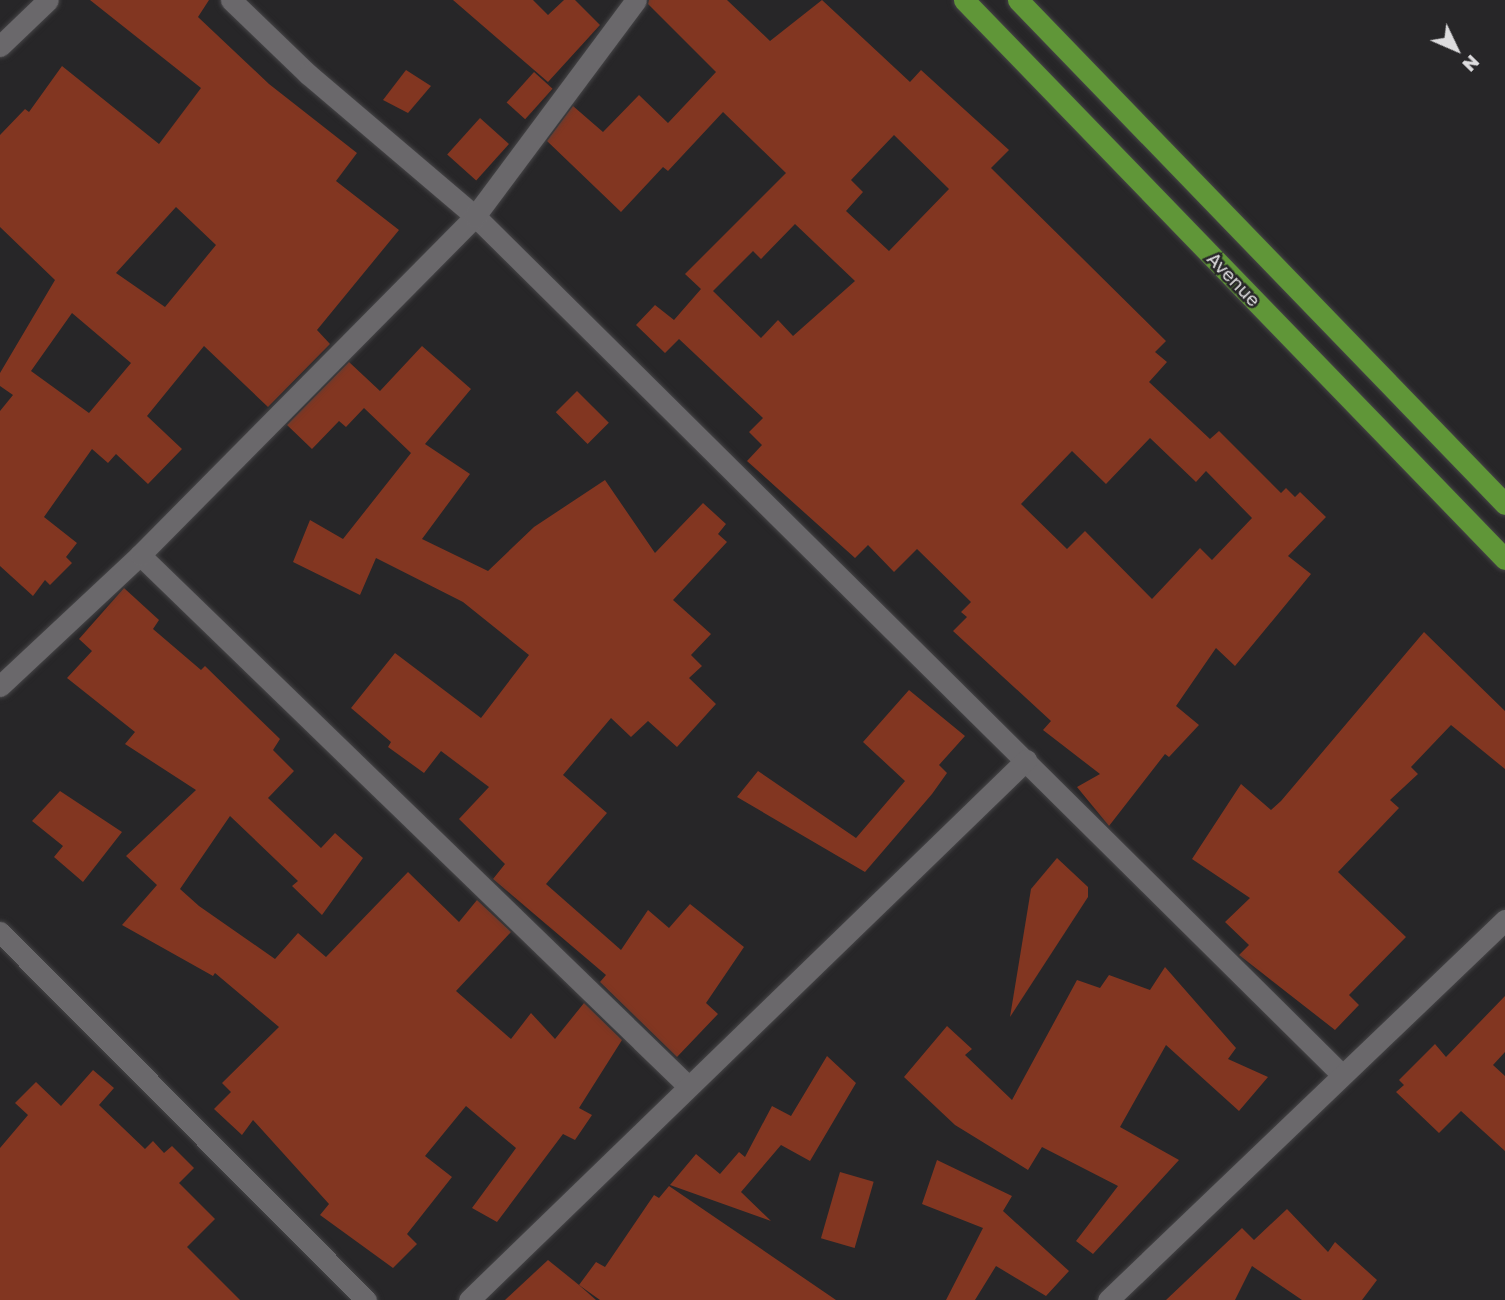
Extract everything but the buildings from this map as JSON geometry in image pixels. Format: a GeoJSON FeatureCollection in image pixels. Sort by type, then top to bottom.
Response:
{"type":"FeatureCollection","features":[{"type":"Feature","properties":{"kind":"highway","name":"Avenue"},"geometry":{"type":"LineString","coordinates":[[964,0],[1505,559]]}},
{"type":"Feature","properties":{"kind":"highway"},"geometry":{"type":"LineString","coordinates":[[1018,0],[1505,504]]}},
{"type":"Feature","properties":{"kind":"street"},"geometry":{"type":"LineString","coordinates":[[0,46],[48,0]]}},
{"type":"Feature","properties":{"kind":"street"},"geometry":{"type":"LineString","coordinates":[[231,0],[308,74],[475,216],[1341,1074]]}},
{"type":"Feature","properties":{"kind":"street"},"geometry":{"type":"LineString","coordinates":[[0,686],[140,555],[475,216],[636,0]]}},
{"type":"Feature","properties":{"kind":"street"},"geometry":{"type":"LineString","coordinates":[[140,555],[182,601],[404,808],[687,1085]]}},
{"type":"Feature","properties":{"kind":"street"},"geometry":{"type":"LineString","coordinates":[[469,1300],[687,1085],[1026,760]]}},
{"type":"Feature","properties":{"kind":"street"},"geometry":{"type":"LineString","coordinates":[[1108,1300],[1341,1074],[1505,920]]}},
{"type":"Feature","properties":{"kind":"street"},"geometry":{"type":"LineString","coordinates":[[0,932],[366,1300]]}}]}
